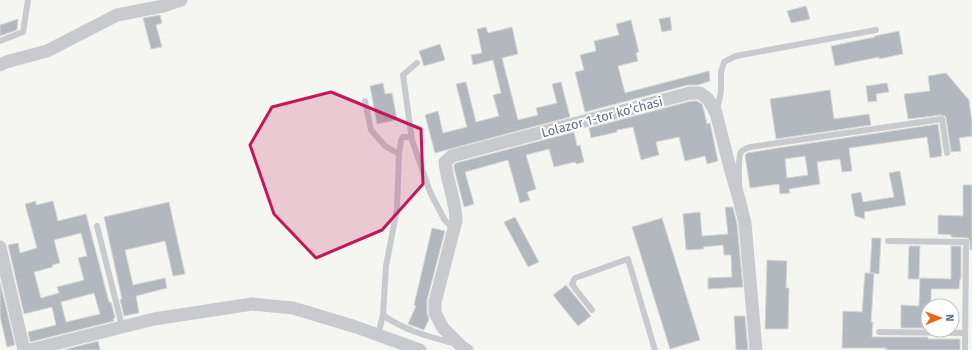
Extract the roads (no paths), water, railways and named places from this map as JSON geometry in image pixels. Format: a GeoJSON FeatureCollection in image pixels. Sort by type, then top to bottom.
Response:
{"type":"FeatureCollection","features":[{"type":"Feature","properties":{"kind":"street"},"geometry":{"type":"LineString","coordinates":[[0,65],[47,51],[117,15],[163,6],[181,0]]}},
{"type":"Feature","properties":{"kind":"street","name":"Lolazor 1-tor ko‘chasi"},"geometry":{"type":"LineString","coordinates":[[464,348],[443,328],[435,313],[435,302],[456,221],[456,210],[446,173],[445,162],[452,156],[700,92],[708,99],[716,113],[745,223],[756,350]]}},
{"type":"Feature","properties":{"kind":"street"},"geometry":{"type":"LineString","coordinates":[[0,247],[24,350]]}},
{"type":"Feature","properties":{"kind":"street"},"geometry":{"type":"LineString","coordinates":[[30,350],[154,319],[252,304],[293,308],[356,327],[378,335],[402,347],[420,350]]}},
{"type":"Feature","properties":{"kind":"lane"},"geometry":{"type":"LineString","coordinates":[[0,41],[23,32],[28,0]]}},
{"type":"Feature","properties":{"kind":"lane"},"geometry":{"type":"LineString","coordinates":[[716,113],[721,72],[724,62],[736,56],[876,30]]}},
{"type":"Feature","properties":{"kind":"lane"},"geometry":{"type":"LineString","coordinates":[[417,63],[403,74],[412,140],[430,192],[444,219],[454,230]]}},
{"type":"Feature","properties":{"kind":"lane"},"geometry":{"type":"LineString","coordinates":[[365,101],[372,130],[386,146],[399,154]]}},
{"type":"Feature","properties":{"kind":"lane"},"geometry":{"type":"LineString","coordinates":[[739,199],[741,152],[750,147],[942,119],[947,153]]}},
{"type":"Feature","properties":{"kind":"lane"},"geometry":{"type":"LineString","coordinates":[[378,335],[383,315],[386,266],[397,209],[401,140],[403,136],[411,137],[412,140]]}},
{"type":"Feature","properties":{"kind":"lane"},"geometry":{"type":"LineString","coordinates":[[97,226],[122,326]]}},
{"type":"Feature","properties":{"kind":"lane"},"geometry":{"type":"LineString","coordinates":[[888,241],[966,242],[965,350]]}},
{"type":"Feature","properties":{"kind":"lane"},"geometry":{"type":"LineString","coordinates":[[592,310],[572,284],[575,278],[628,259],[655,350]]}},
{"type":"Feature","properties":{"kind":"lane"},"geometry":{"type":"LineString","coordinates":[[383,315],[394,323],[422,335],[464,348]]}},
{"type":"Feature","properties":{"kind":"lane"},"geometry":{"type":"LineString","coordinates":[[879,332],[964,333]]}}]}
